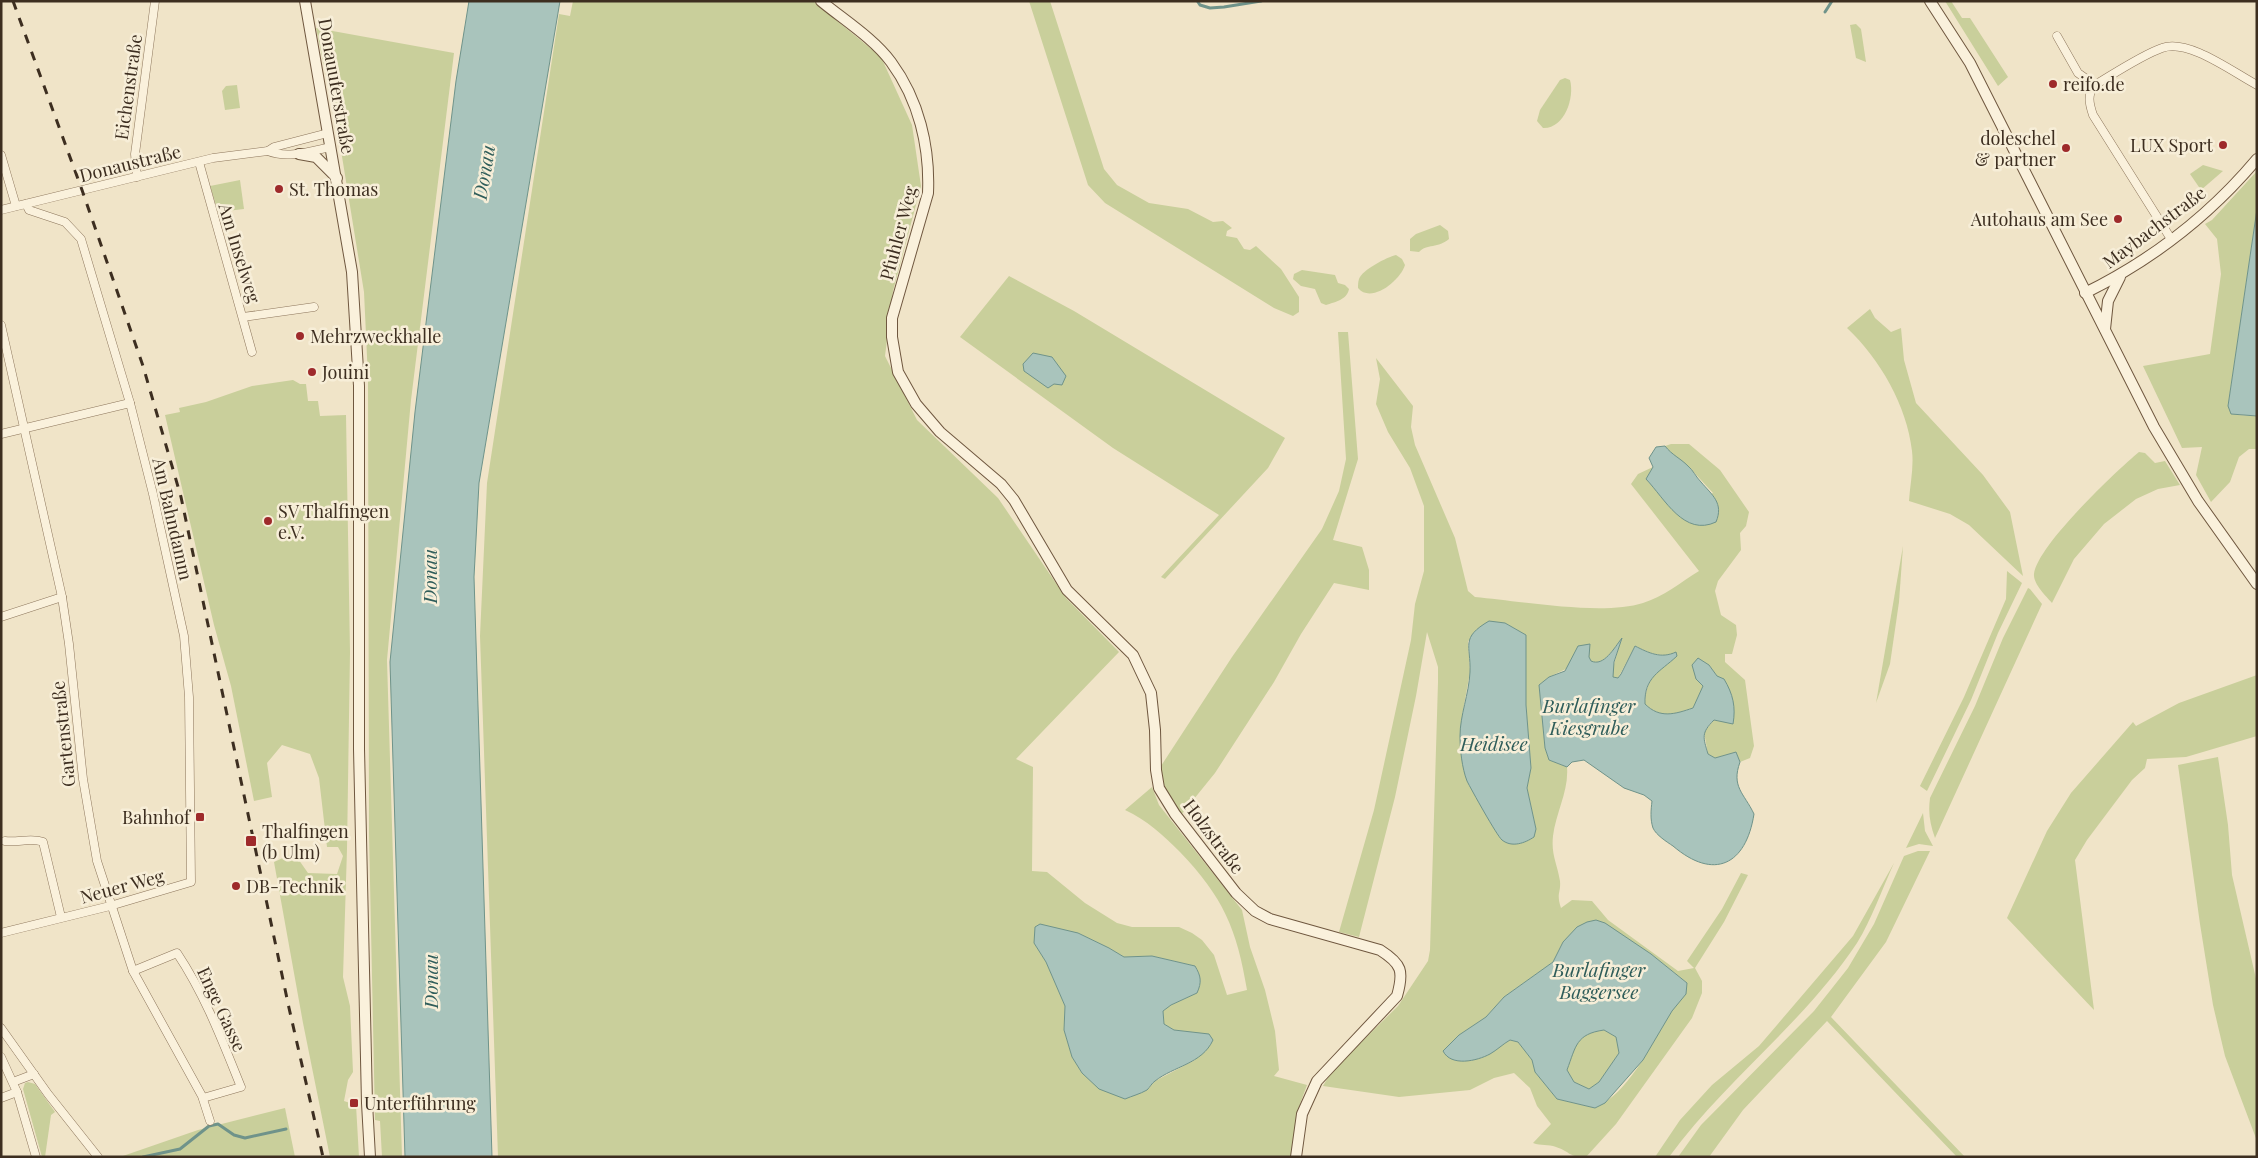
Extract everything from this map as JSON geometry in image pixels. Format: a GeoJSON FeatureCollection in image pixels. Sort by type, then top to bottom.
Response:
{"type":"FeatureCollection","features":[{"type":"Feature","properties":{"kind":"street","name":"Eichenstraße"},"geometry":{"type":"LineString","coordinates":[[137,177],[135,154],[155,1]]}},
{"type":"Feature","properties":{"kind":"street","name":"Donauuferstraße"},"geometry":{"type":"LineString","coordinates":[[306,1],[352,272],[359,386],[359,749],[367,1111],[370,1157]]}},
{"type":"Feature","properties":{"kind":"street","name":"Pfuhler Weg"},"geometry":{"type":"LineString","coordinates":[[821,1],[866,38],[890,62],[916,110],[925,142],[929,172],[928,193],[892,318],[895,358],[898,372],[916,404],[940,432],[968,457]]}},
{"type":"Feature","properties":{"kind":"street"},"geometry":{"type":"LineString","coordinates":[[1930,1],[1970,63],[2154,427],[2198,501],[2257,584]]}},
{"type":"Feature","properties":{"kind":"street"},"geometry":{"type":"LineString","coordinates":[[2057,36],[2078,73],[2095,84]]}},
{"type":"Feature","properties":{"kind":"street"},"geometry":{"type":"LineString","coordinates":[[2171,239],[2093,115],[2089,96],[2095,84],[2163,47],[2177,46],[2192,50],[2257,85]]}},
{"type":"Feature","properties":{"kind":"street","name":"Donaustraße"},"geometry":{"type":"LineString","coordinates":[[1,210],[199,162],[268,151],[274,147],[328,133]]}},
{"type":"Feature","properties":{"kind":"street","name":"Donaustraße"},"geometry":{"type":"LineString","coordinates":[[268,151],[275,154],[299,154],[331,147]]}},
{"type":"Feature","properties":{"kind":"street"},"geometry":{"type":"LineString","coordinates":[[299,154],[316,157],[337,178]]}},
{"type":"Feature","properties":{"kind":"street"},"geometry":{"type":"LineString","coordinates":[[1,155],[16,206]]}},
{"type":"Feature","properties":{"kind":"street","name":"Maybachstraße"},"geometry":{"type":"LineString","coordinates":[[2086,293],[2122,274],[2206,212],[2257,159]]}},
{"type":"Feature","properties":{"kind":"street","name":"Am Inselweg"},"geometry":{"type":"LineString","coordinates":[[199,162],[252,352]]}},
{"type":"Feature","properties":{"kind":"street","name":"Am Bahndamm"},"geometry":{"type":"LineString","coordinates":[[26,204],[29,210],[65,222],[81,239],[130,402],[161,528],[186,651],[189,697],[191,882]]}},
{"type":"Feature","properties":{"kind":"street"},"geometry":{"type":"LineString","coordinates":[[2105,332],[2108,301],[2122,274]]}},
{"type":"Feature","properties":{"kind":"street"},"geometry":{"type":"LineString","coordinates":[[243,317],[314,307]]}},
{"type":"Feature","properties":{"kind":"street","name":"Gartenstraße"},"geometry":{"type":"LineString","coordinates":[[1,325],[26,429],[62,598],[70,644],[78,738],[90,826],[110,906],[133,971],[203,1098],[210,1121]]}},
{"type":"Feature","properties":{"kind":"street"},"geometry":{"type":"LineString","coordinates":[[1,434],[130,402]]}},
{"type":"Feature","properties":{"kind":"street","name":"Holzstraße"},"geometry":{"type":"LineString","coordinates":[[968,457],[1001,484],[1014,500],[1067,590],[1133,655],[1152,693],[1156,770],[1159,788],[1190,835],[1236,893],[1255,911],[1270,919],[1380,950],[1393,958],[1402,971],[1402,980],[1397,996],[1316,1081],[1302,1114],[1296,1157]]}},
{"type":"Feature","properties":{"kind":"street"},"geometry":{"type":"LineString","coordinates":[[1,617],[62,598]]}},
{"type":"Feature","properties":{"kind":"street","name":"Neuer Weg"},"geometry":{"type":"LineString","coordinates":[[5,841],[16,843],[35,839],[43,842],[61,917]]}},
{"type":"Feature","properties":{"kind":"street","name":"Neuer Weg"},"geometry":{"type":"LineString","coordinates":[[1,933],[110,906],[191,882]]}},
{"type":"Feature","properties":{"kind":"street","name":"Enge Gasse"},"geometry":{"type":"LineString","coordinates":[[133,971],[177,953],[191,975],[211,1013],[240,1087],[203,1098]]}},
{"type":"Feature","properties":{"kind":"street"},"geometry":{"type":"LineString","coordinates":[[1,1028],[98,1157]]}},
{"type":"Feature","properties":{"kind":"street"},"geometry":{"type":"LineString","coordinates":[[1,1057],[17,1092],[36,1157]]}},
{"type":"Feature","properties":{"kind":"street"},"geometry":{"type":"LineString","coordinates":[[13,1082],[34,1074]]}},
{"type":"Feature","properties":{"kind":"street"},"geometry":{"type":"LineString","coordinates":[[1,1098],[17,1092]]}},
{"type":"Feature","properties":{"kind":"green space"},"geometry":{"type":"Polygon","coordinates":[[[573,1],[813,1],[881,57],[912,125],[921,186],[893,291],[885,356],[917,420],[998,498],[1066,598],[1119,652],[1016,759],[1033,767],[1032,871],[1047,872],[1085,903],[1117,923],[1132,927],[1179,927],[1192,933],[1202,940],[1214,955],[1227,995],[1247,990],[1233,931],[1226,915],[1207,884],[1195,868],[1161,834],[1148,823],[1125,810],[1152,787],[1159,805],[1242,910],[1250,947],[1265,990],[1275,1031],[1279,1070],[1274,1076],[1307,1085],[1300,1104],[1291,1157],[498,1157],[480,636],[487,483],[559,14],[570,16],[573,1]],[[1078,933],[1034,943],[1046,962],[1065,1006],[1064,1030],[1072,1057],[1082,1073],[1125,1099],[1148,1089],[1155,1081],[1195,1060],[1197,1033],[1174,1030],[1164,1024],[1163,1011],[1171,1005],[1197,993],[1200,979],[1195,966],[1152,956],[1124,957],[1078,933]]]}},
{"type":"Feature","properties":{"kind":"green space"},"geometry":{"type":"Polygon","coordinates":[[[1029,1],[1050,1],[1104,169],[1117,185],[1149,203],[1188,209],[1213,222],[1223,221],[1232,228],[1227,231],[1226,236],[1237,238],[1244,249],[1250,250],[1256,246],[1281,269],[1299,297],[1299,312],[1293,316],[1274,308],[1105,203],[1088,185],[1029,1]]]}},
{"type":"Feature","properties":{"kind":"green space"},"geometry":{"type":"Polygon","coordinates":[[[1945,1],[1951,1],[1962,18],[1970,18],[2008,77],[1998,86],[1945,1]]]}},
{"type":"Feature","properties":{"kind":"green space"},"geometry":{"type":"Polygon","coordinates":[[[1856,24],[1861,29],[1866,62],[1856,58],[1850,25],[1856,24]]]}},
{"type":"Feature","properties":{"kind":"green space"},"geometry":{"type":"Polygon","coordinates":[[[316,28],[454,53],[411,400],[387,660],[402,1157],[382,1157],[380,1121],[375,1120],[369,833],[368,378],[364,292],[339,138],[316,28]]]}},
{"type":"Feature","properties":{"kind":"green space"},"geometry":{"type":"Polygon","coordinates":[[[1565,78],[1570,80],[1571,87],[1571,95],[1566,111],[1557,123],[1543,128],[1537,121],[1540,110],[1560,80],[1565,78]]]}},
{"type":"Feature","properties":{"kind":"green space"},"geometry":{"type":"Polygon","coordinates":[[[237,85],[240,108],[225,110],[222,91],[226,86],[237,85]]]}},
{"type":"Feature","properties":{"kind":"green space"},"geometry":{"type":"Polygon","coordinates":[[[2203,165],[2223,171],[2201,190],[2190,174],[2203,165]]]}},
{"type":"Feature","properties":{"kind":"green space"},"geometry":{"type":"Polygon","coordinates":[[[2257,171],[2257,209],[2228,406],[2239,415],[2257,416],[2257,449],[2249,449],[2239,457],[2230,482],[2211,502],[2196,475],[2202,447],[2182,448],[2143,366],[2210,354],[2221,274],[2217,239],[2205,224],[2212,220],[2257,171]]]}},
{"type":"Feature","properties":{"kind":"green space"},"geometry":{"type":"Polygon","coordinates":[[[240,180],[244,209],[218,212],[210,186],[240,180]]]}},
{"type":"Feature","properties":{"kind":"green space"},"geometry":{"type":"Polygon","coordinates":[[[1440,225],[1448,231],[1449,239],[1419,252],[1410,251],[1410,239],[1416,234],[1440,225]]]}},
{"type":"Feature","properties":{"kind":"green space"},"geometry":{"type":"Polygon","coordinates":[[[1396,255],[1402,259],[1405,265],[1391,284],[1377,292],[1370,293],[1358,288],[1361,275],[1381,261],[1396,255]]]}},
{"type":"Feature","properties":{"kind":"green space"},"geometry":{"type":"Polygon","coordinates":[[[1302,270],[1335,275],[1338,283],[1345,285],[1349,289],[1348,293],[1337,302],[1326,305],[1321,303],[1315,289],[1301,286],[1293,279],[1294,274],[1302,270]]]}},
{"type":"Feature","properties":{"kind":"green space"},"geometry":{"type":"Polygon","coordinates":[[[1009,276],[1074,311],[1285,438],[1268,468],[1165,579],[1161,577],[1219,515],[1113,448],[960,337],[1009,276]]]}},
{"type":"Feature","properties":{"kind":"green space"},"geometry":{"type":"Polygon","coordinates":[[[1870,309],[1875,318],[1891,332],[1901,328],[1904,360],[1916,403],[1983,475],[2010,512],[2023,576],[1969,525],[1950,514],[1909,501],[1912,451],[1909,434],[1898,400],[1881,369],[1859,340],[1847,328],[1870,309]]]}},
{"type":"Feature","properties":{"kind":"green space"},"geometry":{"type":"Polygon","coordinates":[[[1338,332],[1348,332],[1358,459],[1333,540],[1362,547],[1369,570],[1369,590],[1334,583],[1301,634],[1274,682],[1215,773],[1181,815],[1164,787],[1161,766],[1232,657],[1322,529],[1339,491],[1346,459],[1338,332]]]}},
{"type":"Feature","properties":{"kind":"green space"},"geometry":{"type":"Polygon","coordinates":[[[1376,358],[1413,406],[1411,427],[1415,445],[1455,538],[1468,591],[1475,597],[1584,608],[1626,607],[1658,597],[1699,571],[1631,484],[1638,474],[1653,467],[1646,479],[1672,508],[1713,493],[1688,466],[1673,456],[1665,446],[1671,444],[1689,444],[1720,470],[1749,512],[1746,526],[1740,533],[1741,550],[1718,581],[1715,591],[1721,615],[1736,625],[1737,635],[1732,654],[1725,654],[1725,662],[1745,680],[1754,746],[1750,758],[1740,762],[1736,752],[1715,758],[1708,754],[1704,732],[1714,720],[1721,721],[1717,676],[1709,665],[1701,694],[1693,708],[1668,714],[1656,712],[1645,704],[1647,688],[1652,679],[1658,670],[1672,659],[1676,653],[1655,654],[1635,646],[1618,678],[1612,677],[1621,640],[1600,662],[1590,661],[1589,658],[1549,677],[1539,685],[1545,748],[1549,760],[1567,767],[1566,785],[1553,836],[1554,854],[1560,881],[1559,896],[1561,908],[1572,900],[1592,901],[1608,920],[1678,971],[1694,968],[1687,961],[1722,909],[1741,873],[1748,875],[1724,922],[1695,968],[1702,981],[1702,993],[1692,1018],[1616,1124],[1586,1157],[1573,1155],[1553,1146],[1533,1143],[1551,1124],[1537,1106],[1530,1088],[1514,1073],[1494,1078],[1470,1090],[1399,1097],[1323,1086],[1331,1072],[1398,1006],[1428,961],[1430,950],[1438,667],[1427,632],[1395,797],[1359,937],[1339,932],[1374,810],[1411,640],[1415,604],[1424,571],[1424,506],[1410,468],[1388,432],[1376,404],[1380,379],[1376,358]],[[1505,623],[1468,641],[1470,672],[1462,716],[1482,805],[1503,840],[1536,829],[1527,788],[1531,767],[1526,705],[1526,635],[1505,623]],[[1563,942],[1553,962],[1504,997],[1486,1017],[1459,1035],[1455,1061],[1477,1059],[1491,1053],[1510,1040],[1518,1042],[1532,1060],[1535,1072],[1557,1099],[1595,1108],[1619,1091],[1639,1066],[1671,1012],[1683,996],[1687,983],[1651,954],[1631,942],[1563,942]]]}},
{"type":"Feature","properties":{"kind":"green space","name":"SV Thalfingen e.V."},"geometry":{"type":"Polygon","coordinates":[[[293,380],[300,384],[306,384],[308,401],[318,401],[320,416],[346,415],[350,652],[343,977],[350,1006],[353,1072],[348,1080],[344,1101],[356,1105],[359,1157],[330,1157],[303,1023],[274,862],[294,853],[308,873],[337,874],[343,856],[338,847],[327,847],[319,778],[310,754],[282,745],[267,763],[272,797],[254,801],[231,686],[214,625],[165,415],[180,412],[179,408],[206,402],[252,386],[293,380]]]}},
{"type":"Feature","properties":{"kind":"green space"},"geometry":{"type":"Polygon","coordinates":[[[2139,452],[2145,453],[2155,463],[2165,461],[2180,485],[2158,489],[2136,499],[2104,524],[2074,559],[2052,603],[2040,590],[2034,578],[2038,562],[2062,528],[2139,452]]]}},
{"type":"Feature","properties":{"kind":"green space"},"geometry":{"type":"Polygon","coordinates":[[[1903,546],[1899,602],[1890,664],[1876,703],[1903,546]]]}},
{"type":"Feature","properties":{"kind":"green space"},"geometry":{"type":"Polygon","coordinates":[[[2007,571],[2022,583],[1998,633],[1971,700],[1927,791],[1920,786],[1964,697],[2006,599],[2007,571]]]}},
{"type":"Feature","properties":{"kind":"green space"},"geometry":{"type":"Polygon","coordinates":[[[2028,588],[2042,604],[1935,838],[1930,818],[1930,798],[1975,706],[2003,638],[2028,588]]]}},
{"type":"Feature","properties":{"kind":"green space"},"geometry":{"type":"Polygon","coordinates":[[[2257,675],[2257,736],[2186,757],[2147,759],[2145,768],[2132,780],[2087,840],[2075,860],[2094,1010],[2007,918],[2047,831],[2071,793],[2133,722],[2136,726],[2179,703],[2257,675]]]}},
{"type":"Feature","properties":{"kind":"green space"},"geometry":{"type":"Polygon","coordinates":[[[2218,757],[2228,825],[2232,875],[2257,983],[2257,1141],[2225,1056],[2213,1005],[2178,765],[2218,757]]]}},
{"type":"Feature","properties":{"kind":"green space"},"geometry":{"type":"Polygon","coordinates":[[[1923,813],[1925,831],[1933,846],[1919,844],[1906,848],[1923,813]]]}},
{"type":"Feature","properties":{"kind":"green space"},"geometry":{"type":"Polygon","coordinates":[[[1918,851],[1930,851],[1886,942],[1831,1017],[1965,1157],[1957,1157],[1827,1021],[1743,1110],[1709,1157],[1678,1157],[1701,1125],[1814,1011],[1848,968],[1874,924],[1904,856],[1918,851]]]}},
{"type":"Feature","properties":{"kind":"green space"},"geometry":{"type":"Polygon","coordinates":[[[1894,863],[1862,934],[1836,972],[1789,1026],[1715,1102],[1669,1157],[1655,1157],[1680,1120],[1712,1085],[1759,1046],[1853,936],[1894,863]]]}},
{"type":"Feature","properties":{"kind":"green space"},"geometry":{"type":"Polygon","coordinates":[[[1604,1030],[1616,1037],[1619,1053],[1599,1082],[1589,1089],[1574,1082],[1567,1070],[1578,1042],[1588,1035],[1604,1030]]]}},
{"type":"Feature","properties":{"kind":"green space"},"geometry":{"type":"Polygon","coordinates":[[[25,1083],[35,1084],[55,1112],[51,1115],[45,1157],[42,1157],[23,1089],[25,1083]]]}},
{"type":"Feature","properties":{"kind":"green space"},"geometry":{"type":"Polygon","coordinates":[[[285,1108],[295,1157],[120,1157],[198,1130],[285,1108]]]}},
{"type":"Feature","properties":{"kind":"water","name":"Donau"},"geometry":{"type":"Polygon","coordinates":[[[469,1],[560,1],[479,483],[474,577],[492,1157],[405,1157],[390,662],[415,412],[456,81],[469,1]]]}},
{"type":"Feature","properties":{"kind":"water"},"geometry":{"type":"Polygon","coordinates":[[[2257,209],[2257,416],[2231,414],[2228,406],[2257,209]]]}},
{"type":"Feature","properties":{"kind":"water"},"geometry":{"type":"Polygon","coordinates":[[[1033,353],[1052,357],[1066,376],[1062,385],[1054,384],[1048,388],[1024,371],[1023,364],[1033,353]]]}},
{"type":"Feature","properties":{"kind":"water"},"geometry":{"type":"Polygon","coordinates":[[[1665,446],[1690,468],[1713,495],[1719,510],[1716,522],[1705,525],[1694,524],[1685,520],[1676,514],[1646,479],[1653,467],[1649,458],[1656,447],[1665,446]]]}},
{"type":"Feature","properties":{"kind":"water","name":"Heidisee"},"geometry":{"type":"Polygon","coordinates":[[[1489,621],[1505,623],[1526,635],[1526,705],[1531,768],[1527,788],[1536,829],[1534,837],[1518,844],[1510,844],[1499,837],[1467,781],[1462,759],[1460,728],[1470,672],[1469,643],[1474,632],[1489,621]]]}},
{"type":"Feature","properties":{"kind":"water","name":"Burlafinger Kiesgrube"},"geometry":{"type":"Polygon","coordinates":[[[1622,638],[1614,662],[1613,677],[1618,678],[1621,674],[1635,646],[1650,653],[1660,655],[1676,652],[1677,656],[1654,676],[1647,687],[1645,704],[1656,712],[1668,714],[1693,708],[1703,686],[1696,679],[1692,665],[1698,658],[1709,665],[1717,676],[1724,679],[1730,690],[1734,706],[1733,724],[1714,720],[1705,732],[1705,743],[1708,754],[1715,758],[1736,752],[1740,762],[1737,778],[1738,784],[1754,814],[1744,845],[1736,856],[1726,862],[1715,865],[1702,863],[1688,857],[1665,840],[1653,828],[1651,818],[1652,801],[1644,795],[1624,788],[1584,760],[1572,762],[1567,767],[1549,760],[1545,748],[1539,685],[1549,677],[1565,671],[1578,646],[1590,644],[1589,657],[1591,661],[1596,662],[1608,656],[1622,638]]]}},
{"type":"Feature","properties":{"kind":"water","name":"Burlafinger Baggersee"},"geometry":{"type":"Polygon","coordinates":[[[1596,920],[1605,923],[1651,954],[1687,983],[1686,994],[1672,1011],[1643,1060],[1605,1103],[1595,1108],[1557,1099],[1535,1072],[1532,1060],[1518,1042],[1510,1040],[1490,1054],[1478,1059],[1458,1061],[1447,1056],[1443,1051],[1459,1035],[1486,1017],[1504,997],[1553,962],[1563,942],[1577,927],[1596,920]],[[1604,1030],[1588,1035],[1578,1042],[1567,1070],[1574,1082],[1589,1089],[1599,1082],[1619,1053],[1616,1037],[1604,1030]]]}},
{"type":"Feature","properties":{"kind":"water"},"geometry":{"type":"Polygon","coordinates":[[[1040,924],[1078,933],[1124,957],[1152,956],[1195,966],[1200,979],[1197,993],[1171,1005],[1163,1011],[1164,1024],[1174,1030],[1209,1034],[1213,1040],[1208,1048],[1195,1060],[1162,1076],[1147,1090],[1136,1095],[1125,1099],[1099,1089],[1082,1073],[1072,1057],[1064,1030],[1065,1006],[1046,962],[1034,943],[1035,927],[1040,924]]]}},
{"type":"Feature","properties":{"kind":"waterway"},"geometry":{"type":"LineString","coordinates":[[1198,2],[1200,5],[1210,8],[1261,1]]}},
{"type":"Feature","properties":{"kind":"waterway"},"geometry":{"type":"LineString","coordinates":[[1825,12],[1832,1]]}},
{"type":"Feature","properties":{"kind":"waterway"},"geometry":{"type":"LineString","coordinates":[[143,1157],[180,1149],[209,1126],[218,1124],[234,1135],[245,1138],[286,1129]]}},
{"type":"Feature","properties":{"kind":"railway"},"geometry":{"type":"LineString","coordinates":[[13,1],[82,190],[143,366],[181,497],[289,1008],[323,1157]]}},
{"type":"Feature","properties":{"kind":"place","name":"reifo.de"},"geometry":{"type":"Point","coordinates":[2053,84]}},
{"type":"Feature","properties":{"kind":"place","name":"LUX Sport"},"geometry":{"type":"Point","coordinates":[2223,145]}},
{"type":"Feature","properties":{"kind":"place","name":"doleschel & partner"},"geometry":{"type":"Point","coordinates":[2066,148]}},
{"type":"Feature","properties":{"kind":"place","name":"St. Thomas"},"geometry":{"type":"Point","coordinates":[279,189]}},
{"type":"Feature","properties":{"kind":"place","name":"Autohaus am See"},"geometry":{"type":"Point","coordinates":[2118,219]}},
{"type":"Feature","properties":{"kind":"place","name":"Mehrzweckhalle"},"geometry":{"type":"Point","coordinates":[300,336]}},
{"type":"Feature","properties":{"kind":"place","name":"Jouini"},"geometry":{"type":"Point","coordinates":[312,372]}},
{"type":"Feature","properties":{"kind":"place","name":"SV Thalfingen e.V."},"geometry":{"type":"Point","coordinates":[268,521]}},
{"type":"Feature","properties":{"kind":"place","name":"Bahnhof"},"geometry":{"type":"Point","coordinates":[200,817]}},
{"type":"Feature","properties":{"kind":"place","name":"Thalfingen (b Ulm)"},"geometry":{"type":"Point","coordinates":[251,841]}},
{"type":"Feature","properties":{"kind":"place","name":"DB-Technik"},"geometry":{"type":"Point","coordinates":[236,886]}},
{"type":"Feature","properties":{"kind":"place","name":"Unterführung"},"geometry":{"type":"Point","coordinates":[354,1103]}}]}
